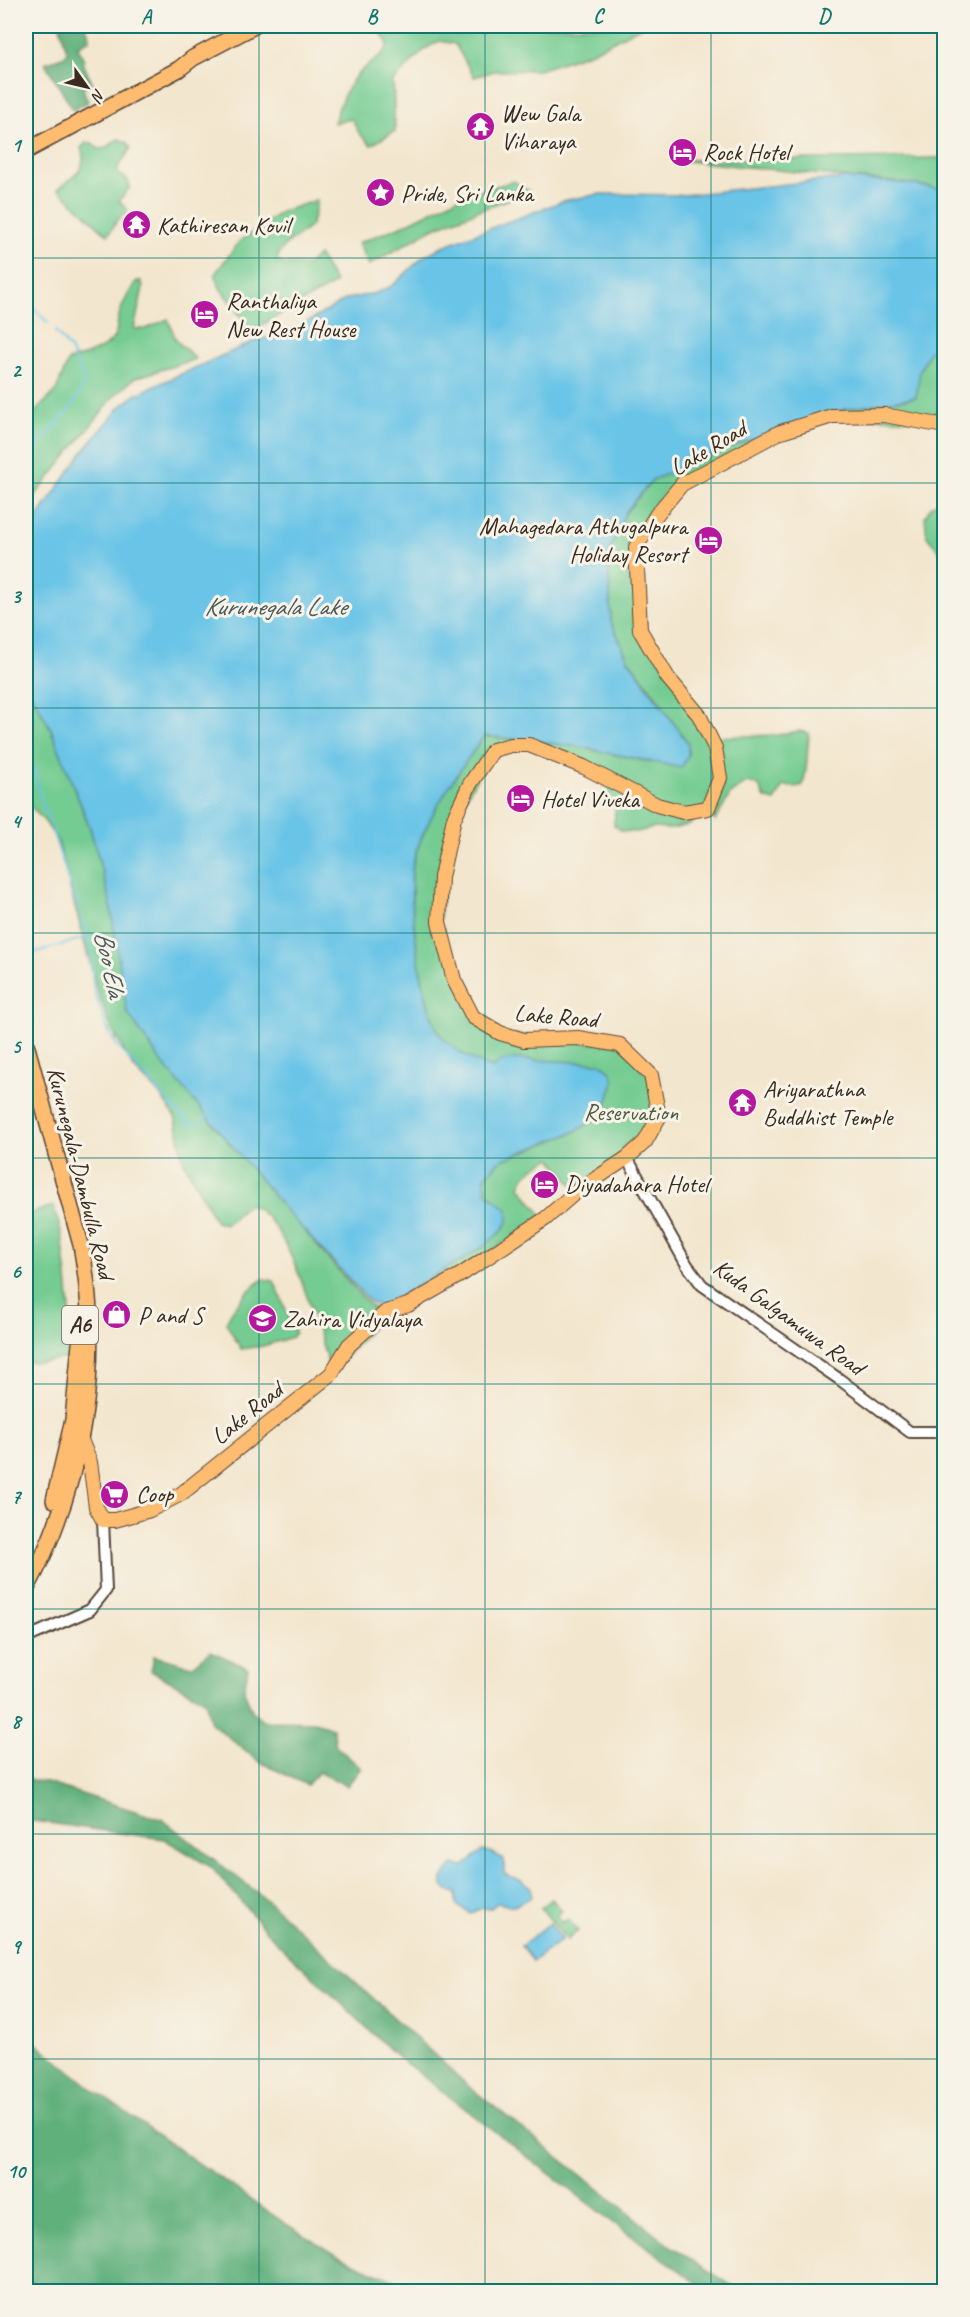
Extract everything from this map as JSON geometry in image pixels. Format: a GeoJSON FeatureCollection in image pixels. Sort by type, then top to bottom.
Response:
{"type":"FeatureCollection","features":[{"type":"Feature","properties":{"kind":"highway"},"geometry":{"type":"LineString","coordinates":[[26,151],[254,26]]}},
{"type":"Feature","properties":{"kind":"highway"},"geometry":{"type":"LineString","coordinates":[[26,145],[184,60],[193,58]]}},
{"type":"Feature","properties":{"kind":"highway","name":"Kurunegala-Dambulla Road"},"geometry":{"type":"LineString","coordinates":[[26,1044],[71,1206],[87,1278],[89,1355],[87,1398],[75,1439],[26,1570]]}},
{"type":"Feature","properties":{"kind":"highway","name":"Kurunegala-Dambulla Road"},"geometry":{"type":"LineString","coordinates":[[26,1079],[63,1209],[78,1290],[81,1326],[75,1439],[58,1519],[26,1590]]}},
{"type":"Feature","properties":{"kind":"main road","name":"Lake Road"},"geometry":{"type":"LineString","coordinates":[[104,1520],[115,1520],[150,1510],[181,1494],[331,1374],[350,1345],[386,1312],[408,1305],[490,1257],[545,1219],[577,1191],[627,1158],[645,1142],[659,1117],[651,1075],[620,1045],[578,1038],[524,1040],[500,1033],[473,1017],[454,980],[439,922],[441,877],[454,818],[470,784],[492,750],[511,745],[529,745],[584,767],[657,805],[683,812],[708,808],[720,778],[715,748],[699,715],[668,678],[640,630],[636,547],[657,514],[682,484],[778,433],[832,416],[884,415],[939,425],[945,421]]}},
{"type":"Feature","properties":{"kind":"main road"},"geometry":{"type":"LineString","coordinates":[[75,1439],[90,1462],[96,1507],[104,1520]]}},
{"type":"Feature","properties":{"kind":"street","name":"Kuda Galgamuwa Road"},"geometry":{"type":"LineString","coordinates":[[627,1158],[687,1265],[702,1285],[839,1379],[909,1432],[945,1432]]}},
{"type":"Feature","properties":{"kind":"street"},"geometry":{"type":"LineString","coordinates":[[26,1638],[90,1610],[106,1590],[104,1520]]}},
{"type":"Feature","properties":{"kind":"green space"},"geometry":{"type":"Polygon","coordinates":[[[60,26],[86,26],[90,39],[78,47],[92,83],[83,89],[88,102],[73,110],[45,63],[65,56],[67,52],[60,26]]]}},
{"type":"Feature","properties":{"kind":"green space"},"geometry":{"type":"Polygon","coordinates":[[[381,26],[642,26],[592,52],[539,70],[494,71],[474,77],[455,44],[439,41],[425,49],[393,81],[395,131],[371,145],[359,133],[352,119],[334,123],[343,98],[353,80],[386,49],[388,44],[378,28],[381,26]]]}},
{"type":"Feature","properties":{"kind":"green space"},"geometry":{"type":"Polygon","coordinates":[[[118,139],[126,142],[131,148],[117,169],[118,173],[128,180],[130,187],[119,201],[128,210],[108,235],[58,189],[78,172],[83,162],[81,148],[86,143],[92,143],[99,149],[106,148],[118,139]]]}},
{"type":"Feature","properties":{"kind":"green space"},"geometry":{"type":"Polygon","coordinates":[[[944,158],[944,190],[912,184],[679,160],[944,158]]]}},
{"type":"Feature","properties":{"kind":"green space"},"geometry":{"type":"Polygon","coordinates":[[[514,181],[529,191],[434,228],[369,265],[358,243],[404,225],[462,196],[514,181]]]}},
{"type":"Feature","properties":{"kind":"green space"},"geometry":{"type":"Polygon","coordinates":[[[317,200],[311,224],[281,250],[277,261],[283,264],[308,265],[318,255],[336,283],[251,331],[220,288],[215,274],[239,242],[281,212],[317,200]]]}},
{"type":"Feature","properties":{"kind":"green space"},"geometry":{"type":"Polygon","coordinates":[[[137,281],[141,281],[143,287],[134,329],[146,329],[168,319],[176,340],[196,359],[135,378],[115,395],[26,507],[26,421],[56,391],[68,361],[96,351],[113,339],[121,309],[137,281]]]}},
{"type":"Feature","properties":{"kind":"green space","name":"Reservation"},"geometry":{"type":"Polygon","coordinates":[[[944,343],[944,421],[832,416],[778,433],[682,484],[636,547],[640,630],[713,737],[778,735],[799,731],[809,733],[803,785],[783,786],[775,801],[765,798],[759,786],[748,782],[731,793],[715,821],[708,808],[697,811],[691,824],[672,829],[621,831],[614,825],[616,802],[606,791],[604,777],[529,745],[493,750],[454,818],[439,922],[473,1017],[500,1033],[620,1045],[651,1075],[659,1117],[645,1142],[577,1191],[551,1158],[532,1170],[520,1187],[545,1219],[386,1312],[331,1374],[301,1279],[277,1231],[263,1214],[248,1204],[226,1224],[216,1222],[183,1160],[176,1119],[161,1096],[133,1067],[112,1030],[97,990],[58,842],[46,823],[26,801],[26,684],[51,729],[90,828],[160,1060],[371,1307],[384,1311],[381,1306],[483,1247],[508,1210],[486,1192],[485,1177],[499,1161],[574,1132],[542,1061],[511,1061],[493,1068],[453,1047],[442,1037],[435,1024],[428,1004],[417,950],[412,874],[420,842],[435,810],[484,736],[575,746],[646,761],[663,706],[628,659],[611,622],[608,555],[625,513],[652,480],[742,443],[846,409],[916,397],[920,371],[930,349],[944,343]]]}},
{"type":"Feature","properties":{"kind":"green space"},"geometry":{"type":"Polygon","coordinates":[[[944,499],[944,556],[927,537],[925,517],[931,506],[944,499]]]}},
{"type":"Feature","properties":{"kind":"green space"},"geometry":{"type":"Polygon","coordinates":[[[53,1206],[63,1242],[68,1286],[70,1358],[31,1362],[26,1361],[26,1215],[53,1206]]]}},
{"type":"Feature","properties":{"kind":"green space"},"geometry":{"type":"Polygon","coordinates":[[[264,1279],[274,1281],[295,1332],[293,1337],[263,1346],[241,1349],[226,1323],[242,1298],[264,1279]]]}},
{"type":"Feature","properties":{"kind":"green space"},"geometry":{"type":"Polygon","coordinates":[[[211,1651],[248,1668],[244,1691],[253,1712],[264,1721],[315,1722],[333,1728],[336,1746],[361,1768],[347,1786],[319,1772],[307,1785],[260,1762],[211,1723],[205,1700],[151,1671],[154,1656],[192,1666],[211,1651]]]}},
{"type":"Feature","properties":{"kind":"green space"},"geometry":{"type":"Polygon","coordinates":[[[26,1779],[47,1783],[163,1820],[269,1902],[467,2085],[672,2247],[740,2291],[707,2290],[615,2224],[399,2058],[275,1941],[211,1867],[164,1839],[26,1820],[26,1779]]]}},
{"type":"Feature","properties":{"kind":"green space"},"geometry":{"type":"Polygon","coordinates":[[[552,1899],[562,1911],[557,1916],[562,1923],[568,1919],[578,1931],[567,1940],[541,1908],[552,1899]]]}},
{"type":"Feature","properties":{"kind":"green space"},"geometry":{"type":"Polygon","coordinates":[[[26,2035],[95,2091],[286,2224],[338,2256],[418,2291],[26,2291],[26,2035]]]}},
{"type":"Feature","properties":{"kind":"water","name":"Kurunegala Lake"},"geometry":{"type":"Polygon","coordinates":[[[845,178],[912,184],[944,190],[944,343],[930,350],[920,371],[916,397],[846,409],[742,443],[652,480],[625,513],[608,555],[611,622],[628,659],[688,743],[688,756],[681,768],[575,746],[484,736],[435,810],[414,859],[412,896],[422,978],[428,1004],[442,1037],[466,1056],[493,1068],[502,1061],[512,1059],[601,1063],[611,1072],[614,1082],[603,1116],[574,1132],[499,1161],[485,1177],[486,1192],[508,1210],[508,1222],[502,1231],[483,1247],[391,1301],[380,1306],[371,1303],[288,1213],[160,1060],[127,1012],[109,897],[90,828],[51,729],[26,684],[26,534],[82,453],[121,406],[137,394],[257,340],[299,327],[347,299],[376,293],[392,286],[423,257],[443,246],[566,200],[601,194],[683,195],[845,178]]]}},
{"type":"Feature","properties":{"kind":"water"},"geometry":{"type":"Polygon","coordinates":[[[482,1851],[504,1859],[504,1873],[528,1885],[531,1888],[531,1897],[514,1906],[497,1903],[490,1909],[482,1908],[471,1913],[456,1905],[456,1893],[445,1888],[442,1878],[453,1865],[464,1866],[482,1851]]]}},
{"type":"Feature","properties":{"kind":"water"},"geometry":{"type":"Polygon","coordinates":[[[550,1923],[562,1939],[533,1961],[521,1946],[550,1923]]]}},
{"type":"Feature","properties":{"kind":"waterway","name":"Boo Ela"},"geometry":{"type":"LineString","coordinates":[[26,300],[48,323]]}},
{"type":"Feature","properties":{"kind":"waterway","name":"Boo Ela"},"geometry":{"type":"LineString","coordinates":[[26,459],[74,404],[85,381],[70,349],[55,331]]}},
{"type":"Feature","properties":{"kind":"waterway","name":"Boo Ela"},"geometry":{"type":"LineString","coordinates":[[26,724],[30,734]]}},
{"type":"Feature","properties":{"kind":"waterway","name":"Boo Ela"},"geometry":{"type":"LineString","coordinates":[[35,767],[40,795],[88,937],[94,990],[107,1028],[117,1046],[189,1124],[202,1123],[207,1116]]}},
{"type":"Feature","properties":{"kind":"waterway"},"geometry":{"type":"LineString","coordinates":[[26,955],[88,937]]}},
{"type":"Feature","properties":{"kind":"place","name":"Wew Gala Viharaya"},"geometry":{"type":"Point","coordinates":[480,127]}},
{"type":"Feature","properties":{"kind":"place","name":"Rock Hotel"},"geometry":{"type":"Point","coordinates":[682,152]}},
{"type":"Feature","properties":{"kind":"place","name":"Pride, Sri Lanka"},"geometry":{"type":"Point","coordinates":[380,193]}},
{"type":"Feature","properties":{"kind":"place","name":"Kathiresan Kovil"},"geometry":{"type":"Point","coordinates":[136,225]}},
{"type":"Feature","properties":{"kind":"place","name":"Ranthaliya New Rest House"},"geometry":{"type":"Point","coordinates":[205,315]}},
{"type":"Feature","properties":{"kind":"place","name":"Mahagedara Athugalpura Holiday Resort"},"geometry":{"type":"Point","coordinates":[708,540]}},
{"type":"Feature","properties":{"kind":"place","name":"Hotel Viveka"},"geometry":{"type":"Point","coordinates":[520,799]}},
{"type":"Feature","properties":{"kind":"place","name":"Ariyarathna Buddhist Temple"},"geometry":{"type":"Point","coordinates":[742,1103]}},
{"type":"Feature","properties":{"kind":"place","name":"Diyadahara Hotel"},"geometry":{"type":"Point","coordinates":[544,1184]}},
{"type":"Feature","properties":{"kind":"place","name":"P and S"},"geometry":{"type":"Point","coordinates":[117,1315]}},
{"type":"Feature","properties":{"kind":"place","name":"Zahira Vidyalaya"},"geometry":{"type":"Point","coordinates":[262,1319]}},
{"type":"Feature","properties":{"kind":"place","name":"Coop"},"geometry":{"type":"Point","coordinates":[115,1494]}}]}
